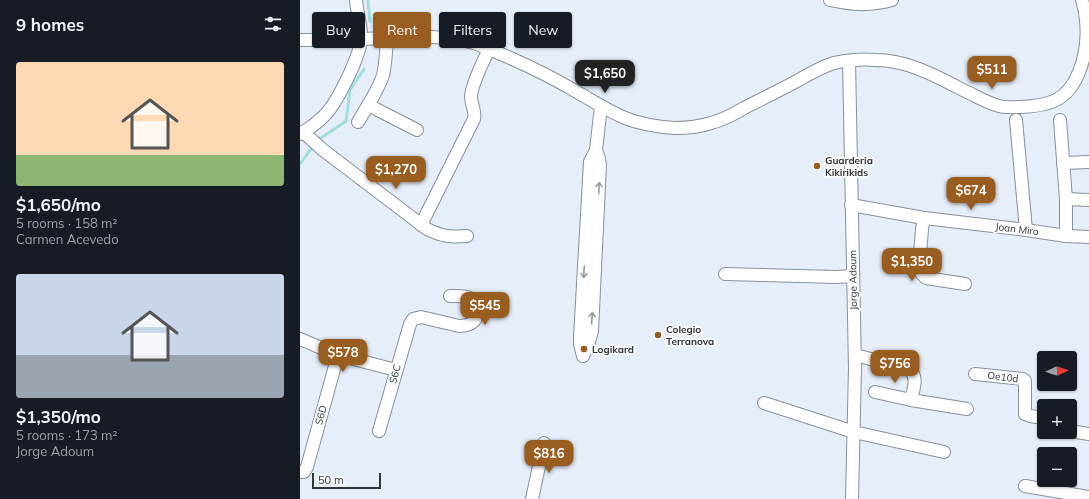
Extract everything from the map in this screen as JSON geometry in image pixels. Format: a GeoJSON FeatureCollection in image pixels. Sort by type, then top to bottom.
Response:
{"type":"FeatureCollection","features":[{"type":"Feature","properties":{"kind":"street"},"geometry":{"type":"LineString","coordinates":[[356,0],[359,12]]}},
{"type":"Feature","properties":{"kind":"street"},"geometry":{"type":"LineString","coordinates":[[830,0],[863,5],[892,0]]}},
{"type":"Feature","properties":{"kind":"street"},"geometry":{"type":"LineString","coordinates":[[431,37],[473,43],[489,49],[551,77],[601,106],[626,118],[672,128],[690,127],[711,123],[726,118],[834,63],[861,59],[895,61],[910,65],[999,106],[1018,107],[1044,104],[1058,100],[1068,91],[1077,78],[1082,64],[1087,35],[1082,0]]}},
{"type":"Feature","properties":{"kind":"street"},"geometry":{"type":"LineString","coordinates":[[300,40],[312,40]]}},
{"type":"Feature","properties":{"kind":"street"},"geometry":{"type":"LineString","coordinates":[[359,48],[356,58],[332,106],[304,135],[421,225],[436,234],[443,236],[467,236]]}},
{"type":"Feature","properties":{"kind":"street"},"geometry":{"type":"LineString","coordinates":[[358,122],[382,76],[386,48]]}},
{"type":"Feature","properties":{"kind":"street"},"geometry":{"type":"LineString","coordinates":[[421,225],[474,119],[475,112],[471,96],[472,91],[489,49]]}},
{"type":"Feature","properties":{"kind":"street","name":"Jorge Adoum"},"geometry":{"type":"LineString","coordinates":[[848,61],[854,355],[852,499]]}},
{"type":"Feature","properties":{"kind":"street"},"geometry":{"type":"LineString","coordinates":[[368,105],[417,130]]}},
{"type":"Feature","properties":{"kind":"street"},"geometry":{"type":"LineString","coordinates":[[591,244],[580,337],[583,356],[592,331],[591,244],[590,162],[596,150],[601,106]]}},
{"type":"Feature","properties":{"kind":"street"},"geometry":{"type":"LineString","coordinates":[[1016,120],[1026,230]]}},
{"type":"Feature","properties":{"kind":"street"},"geometry":{"type":"LineString","coordinates":[[1060,120],[1066,199],[1066,236]]}},
{"type":"Feature","properties":{"kind":"street"},"geometry":{"type":"LineString","coordinates":[[1063,163],[1089,162]]}},
{"type":"Feature","properties":{"kind":"street"},"geometry":{"type":"LineString","coordinates":[[1066,199],[1089,200]]}},
{"type":"Feature","properties":{"kind":"street","name":"Joan Miro"},"geometry":{"type":"LineString","coordinates":[[851,205],[924,218],[1089,238]]}},
{"type":"Feature","properties":{"kind":"street"},"geometry":{"type":"LineString","coordinates":[[924,218],[919,267],[920,272],[926,278],[965,284]]}},
{"type":"Feature","properties":{"kind":"street"},"geometry":{"type":"LineString","coordinates":[[726,274],[836,277],[852,276]]}},
{"type":"Feature","properties":{"kind":"street","name":"S6C"},"geometry":{"type":"LineString","coordinates":[[379,431],[410,324],[413,319],[421,317],[459,326],[469,325],[473,322],[478,309],[475,301],[469,297],[450,296]]}},
{"type":"Feature","properties":{"kind":"street"},"geometry":{"type":"LineString","coordinates":[[300,339],[337,357]]}},
{"type":"Feature","properties":{"kind":"street"},"geometry":{"type":"LineString","coordinates":[[300,344],[337,357],[396,372]]}},
{"type":"Feature","properties":{"kind":"street"},"geometry":{"type":"LineString","coordinates":[[854,355],[909,369],[913,372],[915,380],[911,400]]}},
{"type":"Feature","properties":{"kind":"street","name":"S6D"},"geometry":{"type":"LineString","coordinates":[[300,472],[304,472],[307,467],[337,357]]}},
{"type":"Feature","properties":{"kind":"street","name":"Oe10d"},"geometry":{"type":"LineString","coordinates":[[975,374],[1023,379],[1025,381],[1025,414],[1037,417]]}},
{"type":"Feature","properties":{"kind":"street"},"geometry":{"type":"LineString","coordinates":[[875,392],[911,400],[967,409]]}},
{"type":"Feature","properties":{"kind":"street"},"geometry":{"type":"LineString","coordinates":[[764,403],[854,432],[944,452]]}},
{"type":"Feature","properties":{"kind":"street"},"geometry":{"type":"LineString","coordinates":[[1077,432],[1089,434]]}},
{"type":"Feature","properties":{"kind":"street"},"geometry":{"type":"LineString","coordinates":[[532,499],[544,443]]}},
{"type":"Feature","properties":{"kind":"street"},"geometry":{"type":"LineString","coordinates":[[1025,486],[1089,497]]}},
{"type":"Feature","properties":{"kind":"waterway"},"geometry":{"type":"LineString","coordinates":[[368,0],[370,22]]}},
{"type":"Feature","properties":{"kind":"waterway"},"geometry":{"type":"LineString","coordinates":[[318,140],[346,121],[350,90],[364,69]]}},
{"type":"Feature","properties":{"kind":"waterway"},"geometry":{"type":"LineString","coordinates":[[300,164],[313,146]]}},
{"type":"Feature","properties":{"kind":"place","name":"Guarderia Kikirikids"},"geometry":{"type":"Point","coordinates":[817,166]}},
{"type":"Feature","properties":{"kind":"place","name":"Colegio Terranova"},"geometry":{"type":"Point","coordinates":[658,335]}},
{"type":"Feature","properties":{"kind":"place","name":"Logikard"},"geometry":{"type":"Point","coordinates":[584,349]}}]}
